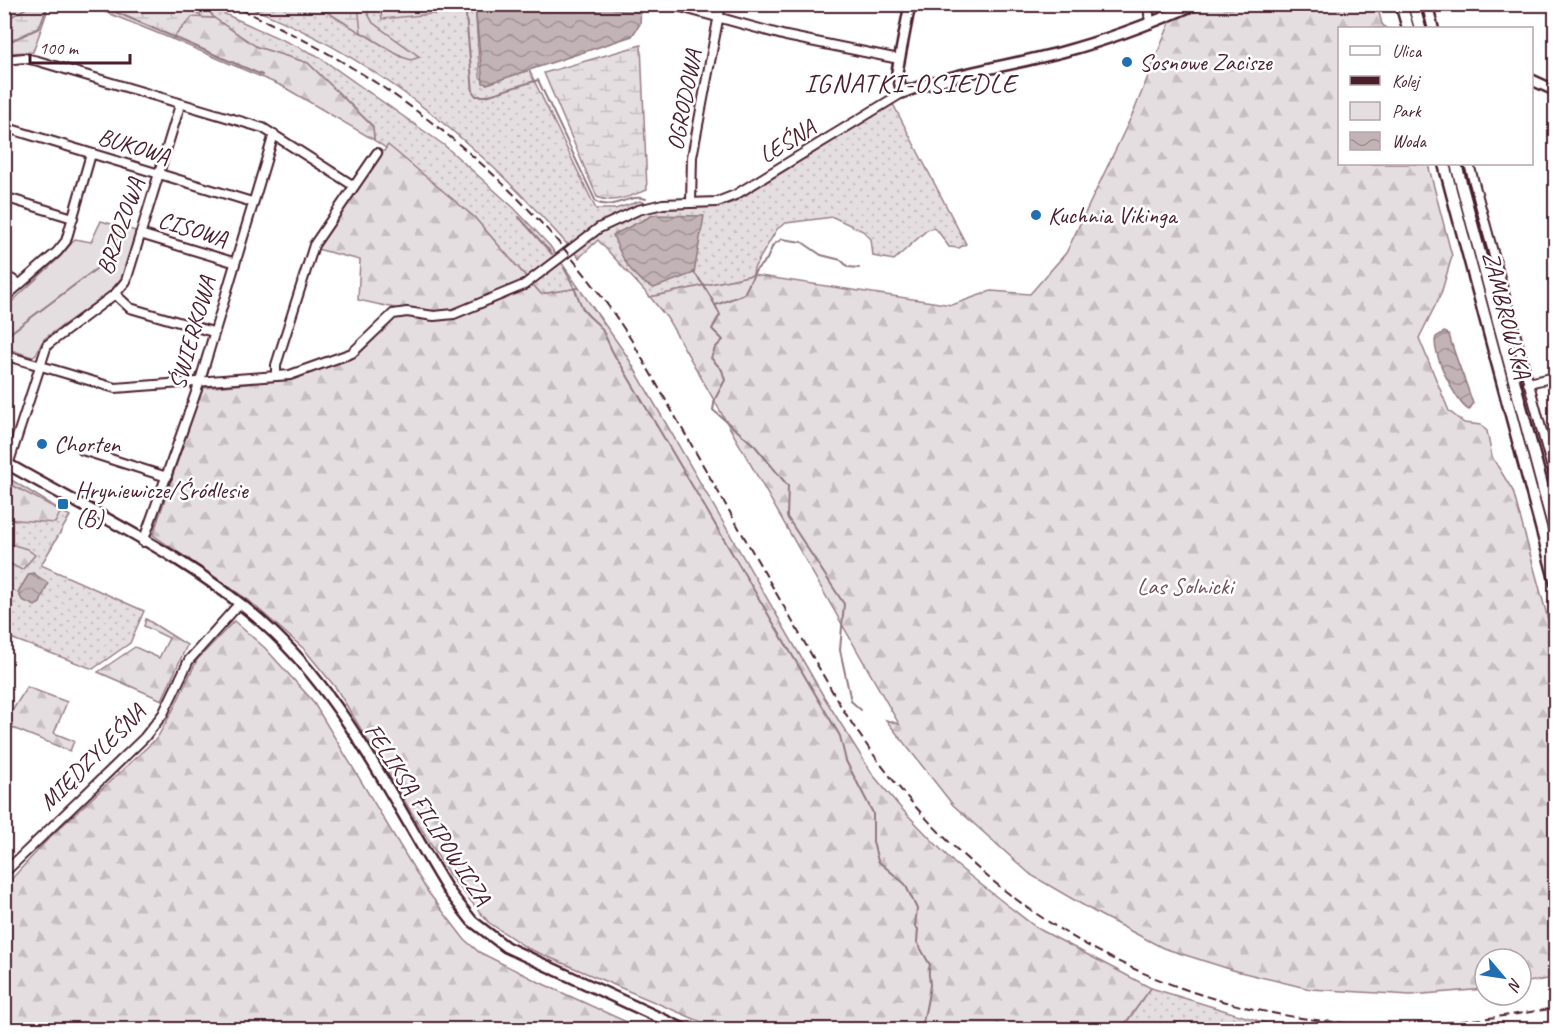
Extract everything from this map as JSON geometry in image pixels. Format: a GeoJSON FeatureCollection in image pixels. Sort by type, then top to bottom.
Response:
{"type":"FeatureCollection","features":[{"type":"Feature","properties":{"kind":"main road"},"geometry":{"type":"LineString","coordinates":[[1401,4],[1408,27]]}},
{"type":"Feature","properties":{"kind":"main road"},"geometry":{"type":"LineString","coordinates":[[1413,4],[1420,27]]}},
{"type":"Feature","properties":{"kind":"main road","name":"ZAMBROWSKA"},"geometry":{"type":"LineString","coordinates":[[1444,165],[1556,583]]}},
{"type":"Feature","properties":{"kind":"main road","name":"ZAMBROWSKA"},"geometry":{"type":"LineString","coordinates":[[1456,165],[1556,537]]}},
{"type":"Feature","properties":{"kind":"street","name":"OGRODOWA"},"geometry":{"type":"LineString","coordinates":[[691,203],[692,158],[721,4]]}},
{"type":"Feature","properties":{"kind":"street"},"geometry":{"type":"LineString","coordinates":[[902,93],[897,80],[910,4]]}},
{"type":"Feature","properties":{"kind":"street"},"geometry":{"type":"LineString","coordinates":[[1148,4],[1150,24]]}},
{"type":"Feature","properties":{"kind":"street","name":"LEŚNA"},"geometry":{"type":"LineString","coordinates":[[276,376],[290,375],[352,353],[393,314],[407,312],[434,316],[454,314],[524,285],[599,228],[638,210],[657,205],[717,202],[735,195],[902,93],[1061,52],[1150,24],[1196,4]]}},
{"type":"Feature","properties":{"kind":"street"},"geometry":{"type":"LineString","coordinates":[[1427,4],[1433,27]]}},
{"type":"Feature","properties":{"kind":"street"},"geometry":{"type":"LineString","coordinates":[[677,6],[720,19],[899,59]]}},
{"type":"Feature","properties":{"kind":"street"},"geometry":{"type":"LineString","coordinates":[[4,60],[30,59],[274,134],[354,186]]}},
{"type":"Feature","properties":{"kind":"street"},"geometry":{"type":"LineString","coordinates":[[1533,80],[1556,91]]}},
{"type":"Feature","properties":{"kind":"street","name":"BRZOZOWA"},"geometry":{"type":"LineString","coordinates":[[6,463],[47,345],[115,294],[126,281],[180,105]]}},
{"type":"Feature","properties":{"kind":"street","name":"BUKOWA"},"geometry":{"type":"LineString","coordinates":[[4,127],[252,202]]}},
{"type":"Feature","properties":{"kind":"street","name":"ŚWIERKOWA"},"geometry":{"type":"LineString","coordinates":[[143,542],[199,384],[274,134]]}},
{"type":"Feature","properties":{"kind":"street"},"geometry":{"type":"LineString","coordinates":[[4,355],[115,388],[199,384],[276,376],[276,365],[308,258],[377,153]]}},
{"type":"Feature","properties":{"kind":"street"},"geometry":{"type":"LineString","coordinates":[[4,298],[57,252],[66,241],[92,154]]}},
{"type":"Feature","properties":{"kind":"street","name":"ZAMBROWSKA"},"geometry":{"type":"LineString","coordinates":[[1469,165],[1556,483]]}},
{"type":"Feature","properties":{"kind":"street"},"geometry":{"type":"LineString","coordinates":[[4,197],[73,218]]}},
{"type":"Feature","properties":{"kind":"street","name":"CISOWA"},"geometry":{"type":"LineString","coordinates":[[140,234],[234,262]]}},
{"type":"Feature","properties":{"kind":"street"},"geometry":{"type":"LineString","coordinates":[[4,275],[20,284]]}},
{"type":"Feature","properties":{"kind":"street"},"geometry":{"type":"LineString","coordinates":[[115,294],[130,308],[213,332]]}},
{"type":"Feature","properties":{"kind":"street"},"geometry":{"type":"LineString","coordinates":[[1528,383],[1556,377]]}},
{"type":"Feature","properties":{"kind":"street"},"geometry":{"type":"LineString","coordinates":[[82,450],[167,477]]}},
{"type":"Feature","properties":{"kind":"street","name":"FELIKSA FILIPOWICZA"},"geometry":{"type":"LineString","coordinates":[[6,463],[191,567],[274,633],[333,702],[447,889],[472,921],[518,954],[686,1029]]}},
{"type":"Feature","properties":{"kind":"street","name":"MIĘDZYLEŚNA"},"geometry":{"type":"LineString","coordinates":[[4,873],[144,738],[163,714],[189,660],[239,604]]}},
{"type":"Feature","properties":{"kind":"green space"},"geometry":{"type":"Polygon","coordinates":[[[5,4],[44,5],[47,12],[33,52],[5,53],[5,4]]]}},
{"type":"Feature","properties":{"kind":"green space"},"geometry":{"type":"Polygon","coordinates":[[[88,5],[205,5],[214,18],[192,17],[172,39],[88,5]]]}},
{"type":"Feature","properties":{"kind":"green space"},"geometry":{"type":"Polygon","coordinates":[[[243,5],[316,5],[402,57],[419,57],[373,23],[363,5],[475,5],[480,77],[487,84],[529,70],[596,209],[615,209],[640,201],[656,209],[719,207],[734,202],[893,104],[966,244],[959,248],[949,247],[938,231],[933,228],[927,230],[894,260],[873,256],[871,239],[863,231],[833,217],[786,223],[777,229],[754,268],[753,275],[650,297],[598,240],[579,258],[507,180],[468,144],[384,79],[339,50],[243,5]]]}},
{"type":"Feature","properties":{"kind":"green space"},"geometry":{"type":"Polygon","coordinates":[[[316,5],[363,5],[373,23],[420,57],[411,60],[402,57],[316,5]]]}},
{"type":"Feature","properties":{"kind":"green space"},"geometry":{"type":"Polygon","coordinates":[[[316,5],[358,5],[361,33],[316,5]]]}},
{"type":"Feature","properties":{"kind":"green space"},"geometry":{"type":"Polygon","coordinates":[[[380,5],[452,5],[452,12],[382,19],[380,5]]]}},
{"type":"Feature","properties":{"kind":"green space","name":"Las Solnicki"},"geometry":{"type":"Polygon","coordinates":[[[1177,5],[1377,5],[1385,27],[1338,27],[1338,165],[1428,165],[1452,256],[1441,294],[1419,338],[1449,411],[1464,423],[1481,425],[1487,431],[1492,457],[1513,491],[1555,651],[1555,978],[1533,981],[1533,947],[1473,947],[1473,990],[1411,995],[1310,989],[1236,971],[1163,948],[1031,875],[953,805],[886,720],[899,724],[667,318],[650,297],[753,275],[952,305],[991,291],[1030,294],[1066,253],[1134,111],[1177,5]]]}},
{"type":"Feature","properties":{"kind":"green space"},"geometry":{"type":"Polygon","coordinates":[[[207,6],[316,55],[444,145],[514,208],[550,246],[579,288],[541,294],[474,217],[388,146],[386,148],[374,140],[373,126],[308,63],[257,47],[214,18],[207,6]]]}},
{"type":"Feature","properties":{"kind":"green space"},"geometry":{"type":"Polygon","coordinates":[[[192,17],[214,18],[257,47],[308,63],[373,127],[374,140],[282,86],[172,39],[192,17]]]}},
{"type":"Feature","properties":{"kind":"green space"},"geometry":{"type":"Polygon","coordinates":[[[641,45],[647,190],[622,198],[603,199],[597,197],[544,73],[641,45]]]}},
{"type":"Feature","properties":{"kind":"green space"},"geometry":{"type":"Polygon","coordinates":[[[388,145],[474,217],[541,294],[579,288],[627,356],[824,697],[873,775],[900,807],[955,864],[1037,928],[1151,988],[1121,1029],[718,1029],[527,948],[488,922],[450,876],[336,688],[304,649],[247,599],[153,535],[202,388],[289,380],[357,356],[404,310],[358,300],[360,260],[317,249],[388,145]]]}},
{"type":"Feature","properties":{"kind":"green space"},"geometry":{"type":"Polygon","coordinates":[[[101,221],[136,231],[122,279],[111,291],[44,339],[32,357],[5,348],[5,308],[60,257],[75,239],[91,242],[101,221]]]}},
{"type":"Feature","properties":{"kind":"green space"},"geometry":{"type":"Polygon","coordinates":[[[5,476],[70,516],[41,565],[144,611],[130,643],[93,669],[5,636],[8,619],[5,614],[5,476]]]}},
{"type":"Feature","properties":{"kind":"green space"},"geometry":{"type":"Polygon","coordinates":[[[4,481],[61,511],[55,523],[5,519],[4,481]]]}},
{"type":"Feature","properties":{"kind":"green space"},"geometry":{"type":"Polygon","coordinates":[[[4,542],[27,549],[35,555],[22,570],[5,561],[4,542]]]}},
{"type":"Feature","properties":{"kind":"green space"},"geometry":{"type":"Polygon","coordinates":[[[146,619],[187,645],[162,700],[98,672],[135,647],[159,658],[169,638],[144,626],[146,619]]]}},
{"type":"Feature","properties":{"kind":"green space"},"geometry":{"type":"Polygon","coordinates":[[[234,621],[265,648],[312,700],[428,892],[465,940],[479,952],[642,1029],[5,1029],[5,886],[51,836],[157,738],[197,660],[234,621]]]}},
{"type":"Feature","properties":{"kind":"green space"},"geometry":{"type":"Polygon","coordinates":[[[27,687],[67,702],[54,733],[74,741],[70,751],[5,725],[5,709],[12,711],[27,687]]]}},
{"type":"Feature","properties":{"kind":"green space"},"geometry":{"type":"Polygon","coordinates":[[[1151,988],[1282,1028],[1281,1030],[1121,1030],[1151,988]]]}},
{"type":"Feature","properties":{"kind":"water"},"geometry":{"type":"Polygon","coordinates":[[[475,5],[641,5],[640,24],[632,36],[487,84],[483,83],[475,5]]]}},
{"type":"Feature","properties":{"kind":"water"},"geometry":{"type":"Polygon","coordinates":[[[653,215],[704,216],[694,273],[654,288],[634,273],[619,251],[613,235],[653,215]]]}},
{"type":"Feature","properties":{"kind":"water"},"geometry":{"type":"Polygon","coordinates":[[[1444,332],[1449,334],[1473,404],[1469,410],[1451,387],[1440,364],[1435,343],[1436,337],[1444,332]]]}},
{"type":"Feature","properties":{"kind":"water"},"geometry":{"type":"Polygon","coordinates":[[[33,573],[48,583],[40,603],[35,606],[22,600],[18,592],[29,574],[33,573]]]}},
{"type":"Feature","properties":{"kind":"waterway"},"geometry":{"type":"LineString","coordinates":[[4,21],[33,4]]}},
{"type":"Feature","properties":{"kind":"waterway"},"geometry":{"type":"LineString","coordinates":[[97,4],[262,75]]}},
{"type":"Feature","properties":{"kind":"waterway"},"geometry":{"type":"LineString","coordinates":[[167,4],[189,7],[201,16]]}},
{"type":"Feature","properties":{"kind":"waterway"},"geometry":{"type":"LineString","coordinates":[[465,4],[473,92],[476,96],[486,96],[538,80],[596,202],[609,204],[634,198],[646,199]]}},
{"type":"Feature","properties":{"kind":"waterway"},"geometry":{"type":"LineString","coordinates":[[4,44],[39,28],[46,10]]}},
{"type":"Feature","properties":{"kind":"waterway"},"geometry":{"type":"LineString","coordinates":[[519,217],[552,254]]}},
{"type":"Feature","properties":{"kind":"waterway"},"geometry":{"type":"LineString","coordinates":[[5,337],[108,260],[120,231]]}},
{"type":"Feature","properties":{"kind":"waterway"},"geometry":{"type":"LineString","coordinates":[[716,305],[744,294],[756,270],[767,259],[773,245],[782,239],[802,242],[821,255],[841,260],[848,267],[859,268]]}},
{"type":"Feature","properties":{"kind":"waterway"},"geometry":{"type":"LineString","coordinates":[[564,268],[584,310],[601,328],[615,356],[840,736],[846,761],[873,813],[873,842],[878,861],[905,884],[917,909],[915,926],[918,929],[917,942],[930,965],[930,985],[921,1030]]}},
{"type":"Feature","properties":{"kind":"waterway"},"geometry":{"type":"LineString","coordinates":[[693,272],[704,286],[720,315],[712,329],[723,340],[715,348],[711,358],[722,370],[725,380],[715,399],[713,410],[755,446],[788,486],[787,517],[844,604],[840,650],[851,701],[861,710]]}},
{"type":"Feature","properties":{"kind":"railway"},"geometry":{"type":"LineString","coordinates":[[228,4],[348,65],[403,101],[456,142],[505,186],[551,234],[593,286],[632,341],[839,703],[887,773],[942,835],[1003,889],[1070,935],[1142,972],[1219,1000],[1299,1018],[1406,1025],[1470,1020],[1556,1008]]}},
{"type":"Feature","properties":{"kind":"place","name":"Sosnowe Zacisze"},"geometry":{"type":"Point","coordinates":[1127,62]}},
{"type":"Feature","properties":{"kind":"place","name":"Kuchnia Vikinga"},"geometry":{"type":"Point","coordinates":[1036,215]}},
{"type":"Feature","properties":{"kind":"place","name":"Chorten"},"geometry":{"type":"Point","coordinates":[42,444]}},
{"type":"Feature","properties":{"kind":"place","name":"Hryniewicze/Śródlesie (B)"},"geometry":{"type":"Point","coordinates":[63,504]}},
{"type":"Feature","properties":{"kind":"district","name":"IGNATKI-OSIEDLE"},"geometry":{"type":"Point","coordinates":[911,83]}}]}
